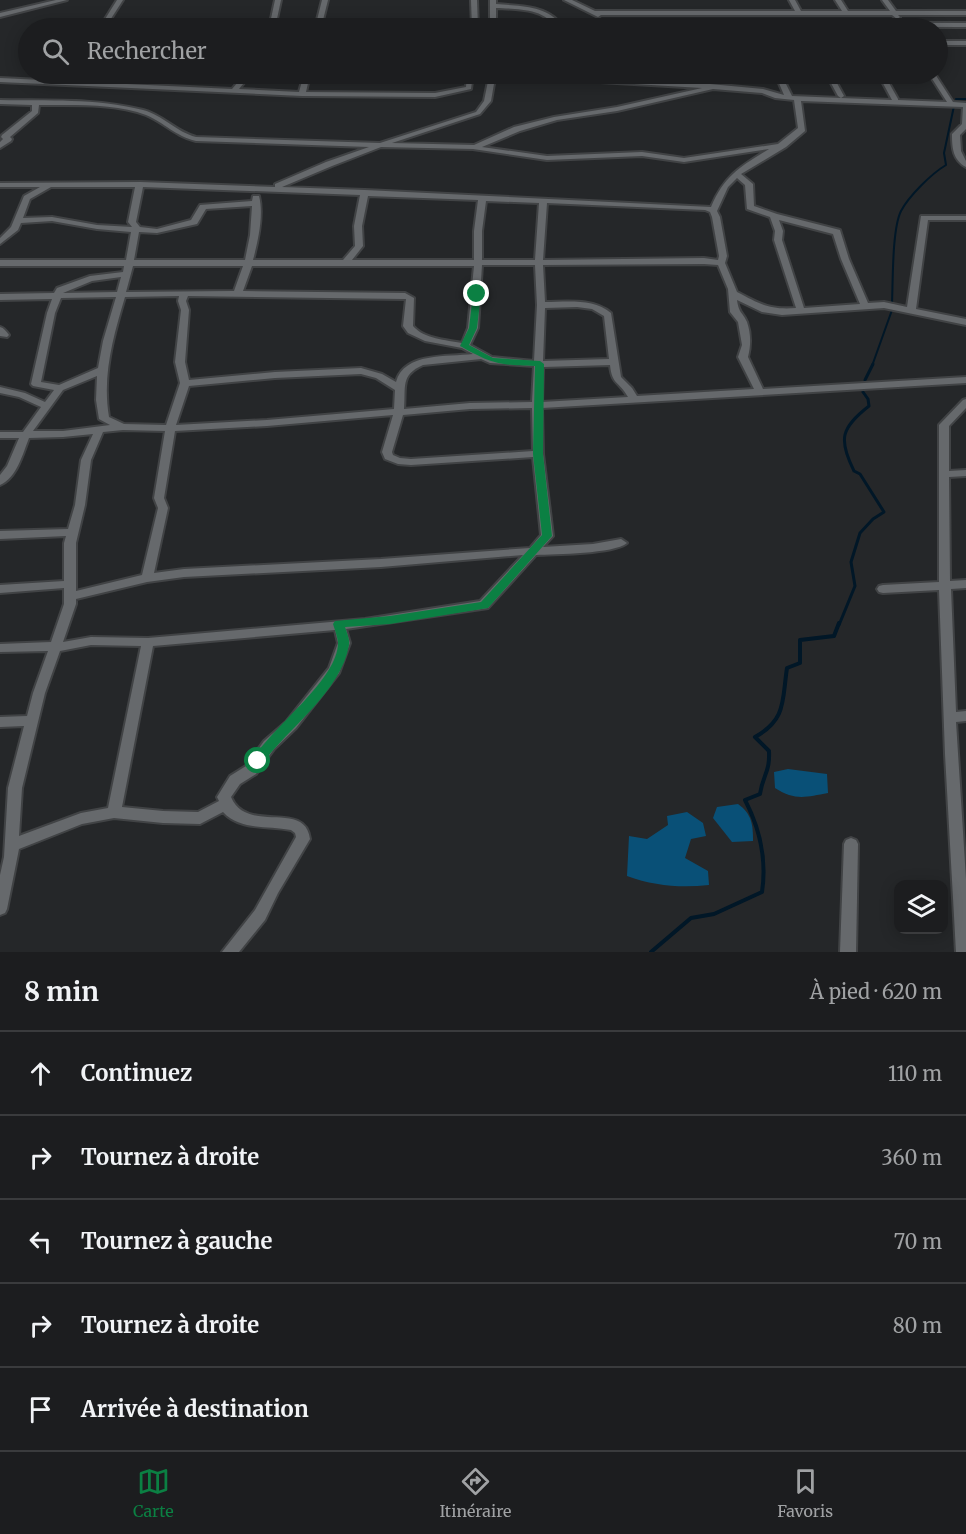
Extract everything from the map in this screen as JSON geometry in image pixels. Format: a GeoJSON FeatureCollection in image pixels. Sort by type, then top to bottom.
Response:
{"type":"FeatureCollection","features":[{"type":"Feature","properties":{"kind":"street"},"geometry":{"type":"LineString","coordinates":[[0,15],[64,0]]}},
{"type":"Feature","properties":{"kind":"street"},"geometry":{"type":"LineString","coordinates":[[109,18],[120,0]]}},
{"type":"Feature","properties":{"kind":"street"},"geometry":{"type":"LineString","coordinates":[[274,18],[278,0]]}},
{"type":"Feature","properties":{"kind":"street"},"geometry":{"type":"LineString","coordinates":[[320,18],[324,0]]}},
{"type":"Feature","properties":{"kind":"street"},"geometry":{"type":"LineString","coordinates":[[474,0],[475,18]]}},
{"type":"Feature","properties":{"kind":"street"},"geometry":{"type":"LineString","coordinates":[[567,0],[594,13],[598,18]]}},
{"type":"Feature","properties":{"kind":"street"},"geometry":{"type":"LineString","coordinates":[[792,0],[799,13]]}},
{"type":"Feature","properties":{"kind":"street"},"geometry":{"type":"LineString","coordinates":[[838,0],[846,13]]}},
{"type":"Feature","properties":{"kind":"street"},"geometry":{"type":"LineString","coordinates":[[885,0],[897,18]]}},
{"type":"Feature","properties":{"kind":"street"},"geometry":{"type":"LineString","coordinates":[[493,3],[534,11],[545,14],[549,18]]}},
{"type":"Feature","properties":{"kind":"street"},"geometry":{"type":"LineString","coordinates":[[594,13],[620,10],[752,13],[966,13]]}},
{"type":"Feature","properties":{"kind":"street"},"geometry":{"type":"LineString","coordinates":[[752,13],[754,18]]}},
{"type":"Feature","properties":{"kind":"street"},"geometry":{"type":"LineString","coordinates":[[948,27],[966,27]]}},
{"type":"Feature","properties":{"kind":"street"},"geometry":{"type":"LineString","coordinates":[[948,28],[966,27]]}},
{"type":"Feature","properties":{"kind":"street"},"geometry":{"type":"LineString","coordinates":[[948,43],[965,44]]}},
{"type":"Feature","properties":{"kind":"street"},"geometry":{"type":"LineString","coordinates":[[0,80],[18,81]]}},
{"type":"Feature","properties":{"kind":"street"},"geometry":{"type":"LineString","coordinates":[[85,84],[302,94],[435,95],[469,88],[469,84]]}},
{"type":"Feature","properties":{"kind":"street"},"geometry":{"type":"LineString","coordinates":[[234,91],[240,84]]}},
{"type":"Feature","properties":{"kind":"street"},"geometry":{"type":"LineString","coordinates":[[302,94],[304,84]]}},
{"type":"Feature","properties":{"kind":"street"},"geometry":{"type":"LineString","coordinates":[[269,189],[293,182],[327,165],[381,146],[405,134],[478,113],[484,110],[490,84]]}},
{"type":"Feature","properties":{"kind":"street"},"geometry":{"type":"LineString","coordinates":[[690,84],[763,91],[775,96],[966,104]]}},
{"type":"Feature","properties":{"kind":"street"},"geometry":{"type":"LineString","coordinates":[[760,392],[743,357],[747,345],[742,321],[734,312],[733,294],[722,263],[721,234],[713,211],[720,194],[738,174],[783,145],[802,129],[791,97],[784,84]]}},
{"type":"Feature","properties":{"kind":"street"},"geometry":{"type":"LineString","coordinates":[[834,84],[841,96]]}},
{"type":"Feature","properties":{"kind":"street"},"geometry":{"type":"LineString","coordinates":[[887,84],[895,99]]}},
{"type":"Feature","properties":{"kind":"street"},"geometry":{"type":"LineString","coordinates":[[938,84],[950,102]]}},
{"type":"Feature","properties":{"kind":"street"},"geometry":{"type":"LineString","coordinates":[[470,147],[556,117],[617,109],[713,87]]}},
{"type":"Feature","properties":{"kind":"street"},"geometry":{"type":"LineString","coordinates":[[791,97],[841,96],[966,104]]}},
{"type":"Feature","properties":{"kind":"street"},"geometry":{"type":"LineString","coordinates":[[0,102],[69,104],[144,112],[182,137],[196,140],[470,147],[547,158],[642,154],[684,160],[783,145]]}},
{"type":"Feature","properties":{"kind":"street"},"geometry":{"type":"LineString","coordinates":[[0,146],[8,140],[5,137],[36,112],[34,103]]}},
{"type":"Feature","properties":{"kind":"street"},"geometry":{"type":"LineString","coordinates":[[966,104],[966,125],[956,134],[956,150],[959,160],[966,165]]}},
{"type":"Feature","properties":{"kind":"street"},"geometry":{"type":"LineString","coordinates":[[738,174],[749,184],[750,207],[774,216],[837,232],[845,259],[865,306]]}},
{"type":"Feature","properties":{"kind":"street"},"geometry":{"type":"LineString","coordinates":[[0,185],[140,184],[256,188],[653,205],[706,208],[713,211]]}},
{"type":"Feature","properties":{"kind":"street"},"geometry":{"type":"LineString","coordinates":[[123,427],[104,419],[100,397],[102,369],[130,262],[135,230],[132,222],[140,184]]}},
{"type":"Feature","properties":{"kind":"street"},"geometry":{"type":"LineString","coordinates":[[0,242],[18,221],[27,198],[50,185]]}},
{"type":"Feature","properties":{"kind":"street"},"geometry":{"type":"LineString","coordinates":[[238,293],[250,262],[258,219],[256,188]]}},
{"type":"Feature","properties":{"kind":"street"},"geometry":{"type":"LineString","coordinates":[[346,262],[359,246],[358,226],[364,192]]}},
{"type":"Feature","properties":{"kind":"street"},"geometry":{"type":"LineString","coordinates":[[465,346],[473,328],[482,199]]}},
{"type":"Feature","properties":{"kind":"street"},"geometry":{"type":"LineString","coordinates":[[0,648],[55,646],[91,641],[148,642],[390,620],[484,605],[547,536],[538,454],[537,405],[541,305],[539,261],[543,202]]}},
{"type":"Feature","properties":{"kind":"street"},"geometry":{"type":"LineString","coordinates":[[18,221],[52,219],[97,227],[157,231],[194,222],[203,207],[257,203]]}},
{"type":"Feature","properties":{"kind":"street"},"geometry":{"type":"LineString","coordinates":[[774,216],[779,231],[778,240],[801,311]]}},
{"type":"Feature","properties":{"kind":"street"},"geometry":{"type":"LineString","coordinates":[[911,311],[924,218],[966,218]]}},
{"type":"Feature","properties":{"kind":"street"},"geometry":{"type":"LineString","coordinates":[[0,262],[722,263]]}},
{"type":"Feature","properties":{"kind":"street"},"geometry":{"type":"LineString","coordinates":[[60,388],[42,386],[36,384],[36,381],[51,313],[60,290],[78,282],[126,274]]}},
{"type":"Feature","properties":{"kind":"street"},"geometry":{"type":"LineString","coordinates":[[0,297],[238,293],[405,296],[410,298],[408,326],[411,331],[428,339],[465,346],[482,356],[504,363],[614,362]]}},
{"type":"Feature","properties":{"kind":"street"},"geometry":{"type":"LineString","coordinates":[[147,579],[163,508],[159,498],[170,428],[185,383],[180,362],[185,310],[182,301],[184,294]]}},
{"type":"Feature","properties":{"kind":"street"},"geometry":{"type":"LineString","coordinates":[[733,294],[765,310],[782,312],[884,305],[966,322]]}},
{"type":"Feature","properties":{"kind":"street"},"geometry":{"type":"LineString","coordinates":[[541,305],[591,306],[603,310],[608,315],[616,378],[634,399]]}},
{"type":"Feature","properties":{"kind":"street"},"geometry":{"type":"LineString","coordinates":[[482,356],[421,362],[411,365],[404,372],[399,382],[399,410],[387,452],[389,457],[398,461],[538,454]]}},
{"type":"Feature","properties":{"kind":"street"},"geometry":{"type":"LineString","coordinates":[[0,482],[12,467],[25,436],[60,388],[102,369]]}},
{"type":"Feature","properties":{"kind":"street"},"geometry":{"type":"LineString","coordinates":[[185,383],[275,375],[361,371],[379,376],[399,388]]}},
{"type":"Feature","properties":{"kind":"street"},"geometry":{"type":"LineString","coordinates":[[0,435],[25,436],[123,427],[170,428],[267,423],[399,410],[505,404],[537,405],[966,380]]}},
{"type":"Feature","properties":{"kind":"street"},"geometry":{"type":"LineString","coordinates":[[0,390],[22,395],[46,406]]}},
{"type":"Feature","properties":{"kind":"street"},"geometry":{"type":"LineString","coordinates":[[964,952],[961,835],[951,717],[945,585],[943,474],[944,425],[966,402]]}},
{"type":"Feature","properties":{"kind":"street"},"geometry":{"type":"LineString","coordinates":[[0,909],[12,844],[15,788],[31,721],[71,590],[70,543],[80,505],[86,460],[99,431]]}},
{"type":"Feature","properties":{"kind":"street"},"geometry":{"type":"LineString","coordinates":[[943,474],[966,473]]}},
{"type":"Feature","properties":{"kind":"street"},"geometry":{"type":"LineString","coordinates":[[0,536],[72,532]]}},
{"type":"Feature","properties":{"kind":"street"},"geometry":{"type":"LineString","coordinates":[[0,589],[71,590],[184,573],[381,563],[593,548],[621,543]]}},
{"type":"Feature","properties":{"kind":"street"},"geometry":{"type":"LineString","coordinates":[[883,589],[966,584]]}},
{"type":"Feature","properties":{"kind":"street"},"geometry":{"type":"LineString","coordinates":[[230,952],[260,915],[303,839],[302,830],[288,823],[260,823],[231,813],[225,804],[224,797],[236,780],[251,770],[269,745],[291,725],[335,670],[344,643],[339,624]]}},
{"type":"Feature","properties":{"kind":"street"},"geometry":{"type":"LineString","coordinates":[[114,812],[148,642]]}},
{"type":"Feature","properties":{"kind":"street"},"geometry":{"type":"LineString","coordinates":[[951,717],[966,716]]}},
{"type":"Feature","properties":{"kind":"street"},"geometry":{"type":"LineString","coordinates":[[0,722],[31,721]]}},
{"type":"Feature","properties":{"kind":"street"},"geometry":{"type":"LineString","coordinates":[[12,844],[81,819],[114,812],[200,818],[225,804]]}},
{"type":"Feature","properties":{"kind":"street"},"geometry":{"type":"LineString","coordinates":[[848,952],[851,844]]}},
{"type":"Feature","properties":{"kind":"shaded area"},"geometry":{"type":"Polygon","coordinates":[[[788,769],[827,774],[828,793],[807,797],[795,796],[775,788],[774,772],[788,769]]]}},
{"type":"Feature","properties":{"kind":"shaded area"},"geometry":{"type":"Polygon","coordinates":[[[738,804],[751,820],[753,841],[732,842],[713,818],[717,807],[738,804]]]}},
{"type":"Feature","properties":{"kind":"shaded area"},"geometry":{"type":"Polygon","coordinates":[[[687,812],[703,823],[706,836],[691,839],[685,858],[708,871],[709,885],[668,885],[627,876],[629,836],[647,839],[668,825],[667,816],[687,812]]]}},
{"type":"Feature","properties":{"kind":"waterway"},"geometry":{"type":"LineString","coordinates":[[956,99],[966,99]]}},
{"type":"Feature","properties":{"kind":"waterway"},"geometry":{"type":"LineString","coordinates":[[892,303],[894,242],[898,219],[915,192],[946,165],[944,153],[954,106]]}},
{"type":"Feature","properties":{"kind":"waterway"},"geometry":{"type":"LineString","coordinates":[[872,366],[892,310]]}},
{"type":"Feature","properties":{"kind":"waterway"},"geometry":{"type":"LineString","coordinates":[[865,380],[872,366]]}},
{"type":"Feature","properties":{"kind":"waterway"},"geometry":{"type":"LineString","coordinates":[[839,625],[855,586],[851,562],[860,533],[873,519],[884,512],[860,474],[854,471],[844,442],[848,428],[869,406],[868,399],[863,392]]}},
{"type":"Feature","properties":{"kind":"waterway"},"geometry":{"type":"LineString","coordinates":[[651,952],[691,918],[714,914],[762,892],[764,868],[761,844],[755,822],[745,800],[760,794],[769,751],[755,737],[778,716],[787,668],[800,663],[800,640],[834,636],[839,623]]}},
{"type":"Feature","properties":{"kind":"route"},"geometry":{"type":"LineString","coordinates":[[258,761],[269,745],[291,725],[335,670],[344,643],[339,624],[390,620],[484,605],[547,536],[538,454],[537,405],[540,364],[504,363],[490,360],[465,346],[473,328],[477,294]]}}]}
